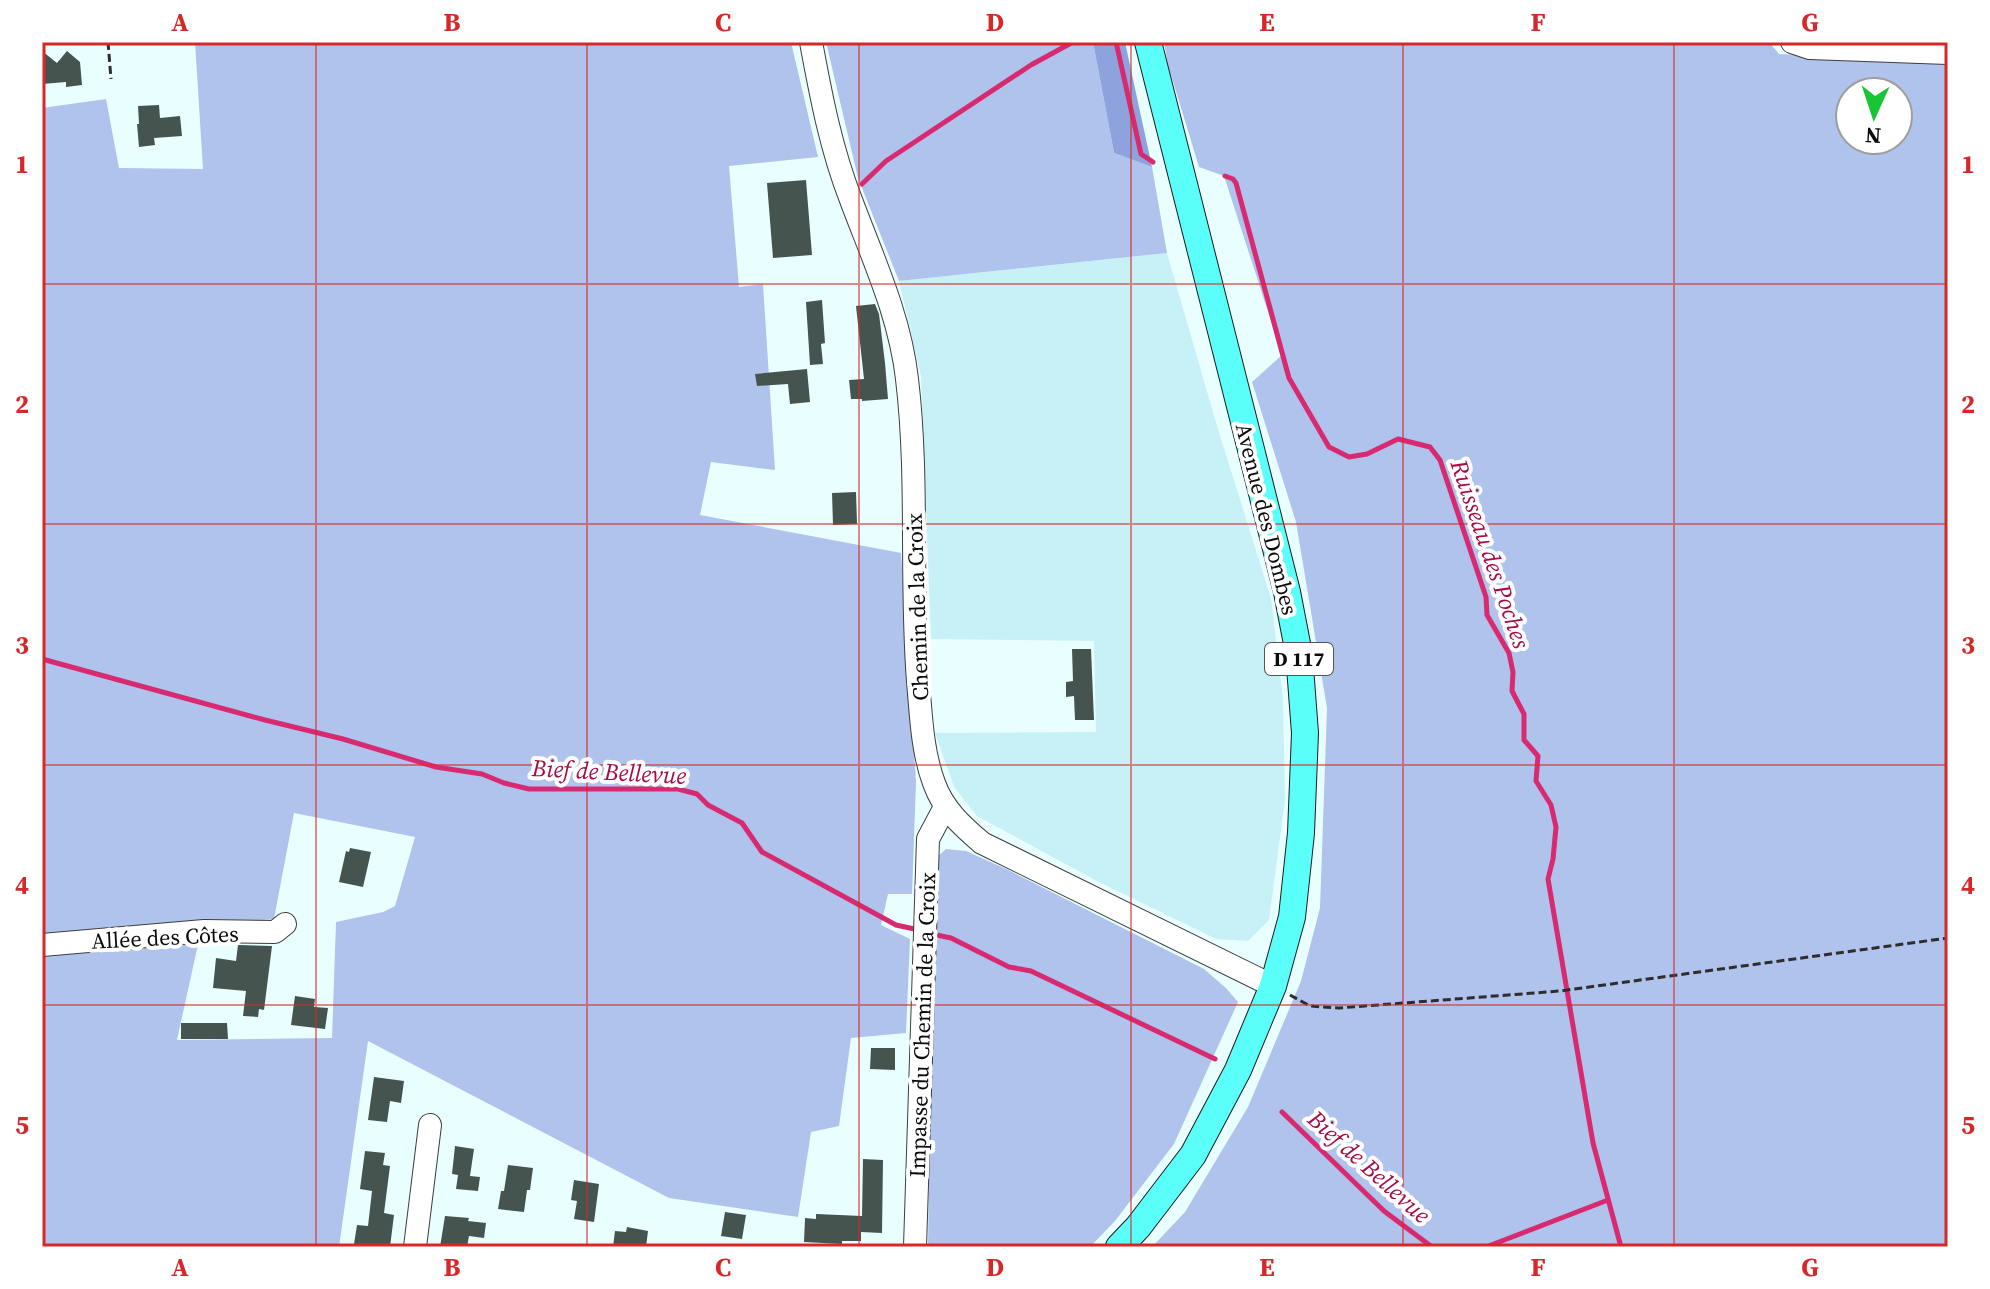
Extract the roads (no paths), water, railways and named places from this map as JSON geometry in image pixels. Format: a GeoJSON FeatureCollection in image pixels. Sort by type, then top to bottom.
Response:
{"type":"FeatureCollection","features":[{"type":"Feature","properties":{"kind":"main road","name":"Avenue des Dombes"},"geometry":{"type":"LineString","coordinates":[[1119,1247],[1193,1155],[1238,1070],[1273,986],[1292,917],[1301,833],[1305,733],[1299,654],[1287,592],[1148,42]]}},
{"type":"Feature","properties":{"kind":"street","name":"Chemin de la Croix"},"geometry":{"type":"LineString","coordinates":[[811,42],[827,125],[850,199],[893,309],[907,377],[916,646],[923,735],[934,783],[945,807],[982,843],[1273,986]]}},
{"type":"Feature","properties":{"kind":"street"},"geometry":{"type":"LineString","coordinates":[[1792,42],[1810,48],[1948,53]]}},
{"type":"Feature","properties":{"kind":"street","name":"Impasse du Chemin de la Croix"},"geometry":{"type":"LineString","coordinates":[[915,1247],[928,839],[945,807]]}},
{"type":"Feature","properties":{"kind":"street","name":"Allée des Côtes"},"geometry":{"type":"LineString","coordinates":[[42,945],[204,931],[275,932],[285,924]]}},
{"type":"Feature","properties":{"kind":"street"},"geometry":{"type":"LineString","coordinates":[[415,1247],[430,1125]]}},
{"type":"Feature","properties":{"kind":"waterway"},"geometry":{"type":"LineString","coordinates":[[862,184],[886,161],[1031,65],[1073,42]]}},
{"type":"Feature","properties":{"kind":"waterway","name":"Ruisseau des Poches"},"geometry":{"type":"LineString","coordinates":[[1116,42],[1141,154],[1153,162]]}},
{"type":"Feature","properties":{"kind":"waterway","name":"Ruisseau des Poches"},"geometry":{"type":"LineString","coordinates":[[1225,176],[1236,183],[1289,378],[1329,447],[1349,457],[1367,454],[1398,439],[1430,447],[1440,460],[1486,597],[1487,615],[1509,653],[1513,672],[1512,691],[1524,714],[1524,740],[1538,756],[1536,781],[1551,805],[1556,827],[1548,879],[1593,1143],[1621,1247]]}},
{"type":"Feature","properties":{"kind":"waterway","name":"Bief de Bellevue"},"geometry":{"type":"LineString","coordinates":[[42,659],[343,739],[436,767],[482,774],[529,789],[678,789],[697,794],[708,805],[742,823],[762,852],[896,925],[919,930]]}},
{"type":"Feature","properties":{"kind":"waterway","name":"Bief de Bellevue"},"geometry":{"type":"LineString","coordinates":[[932,934],[951,938],[1009,967],[1031,971],[1215,1059]]}},
{"type":"Feature","properties":{"kind":"waterway","name":"Bief de Bellevue"},"geometry":{"type":"LineString","coordinates":[[1282,1112],[1384,1211],[1432,1247]]}},
{"type":"Feature","properties":{"kind":"waterway","name":"Bief de Bellevue"},"geometry":{"type":"LineString","coordinates":[[1486,1247],[1608,1200]]}}]}
